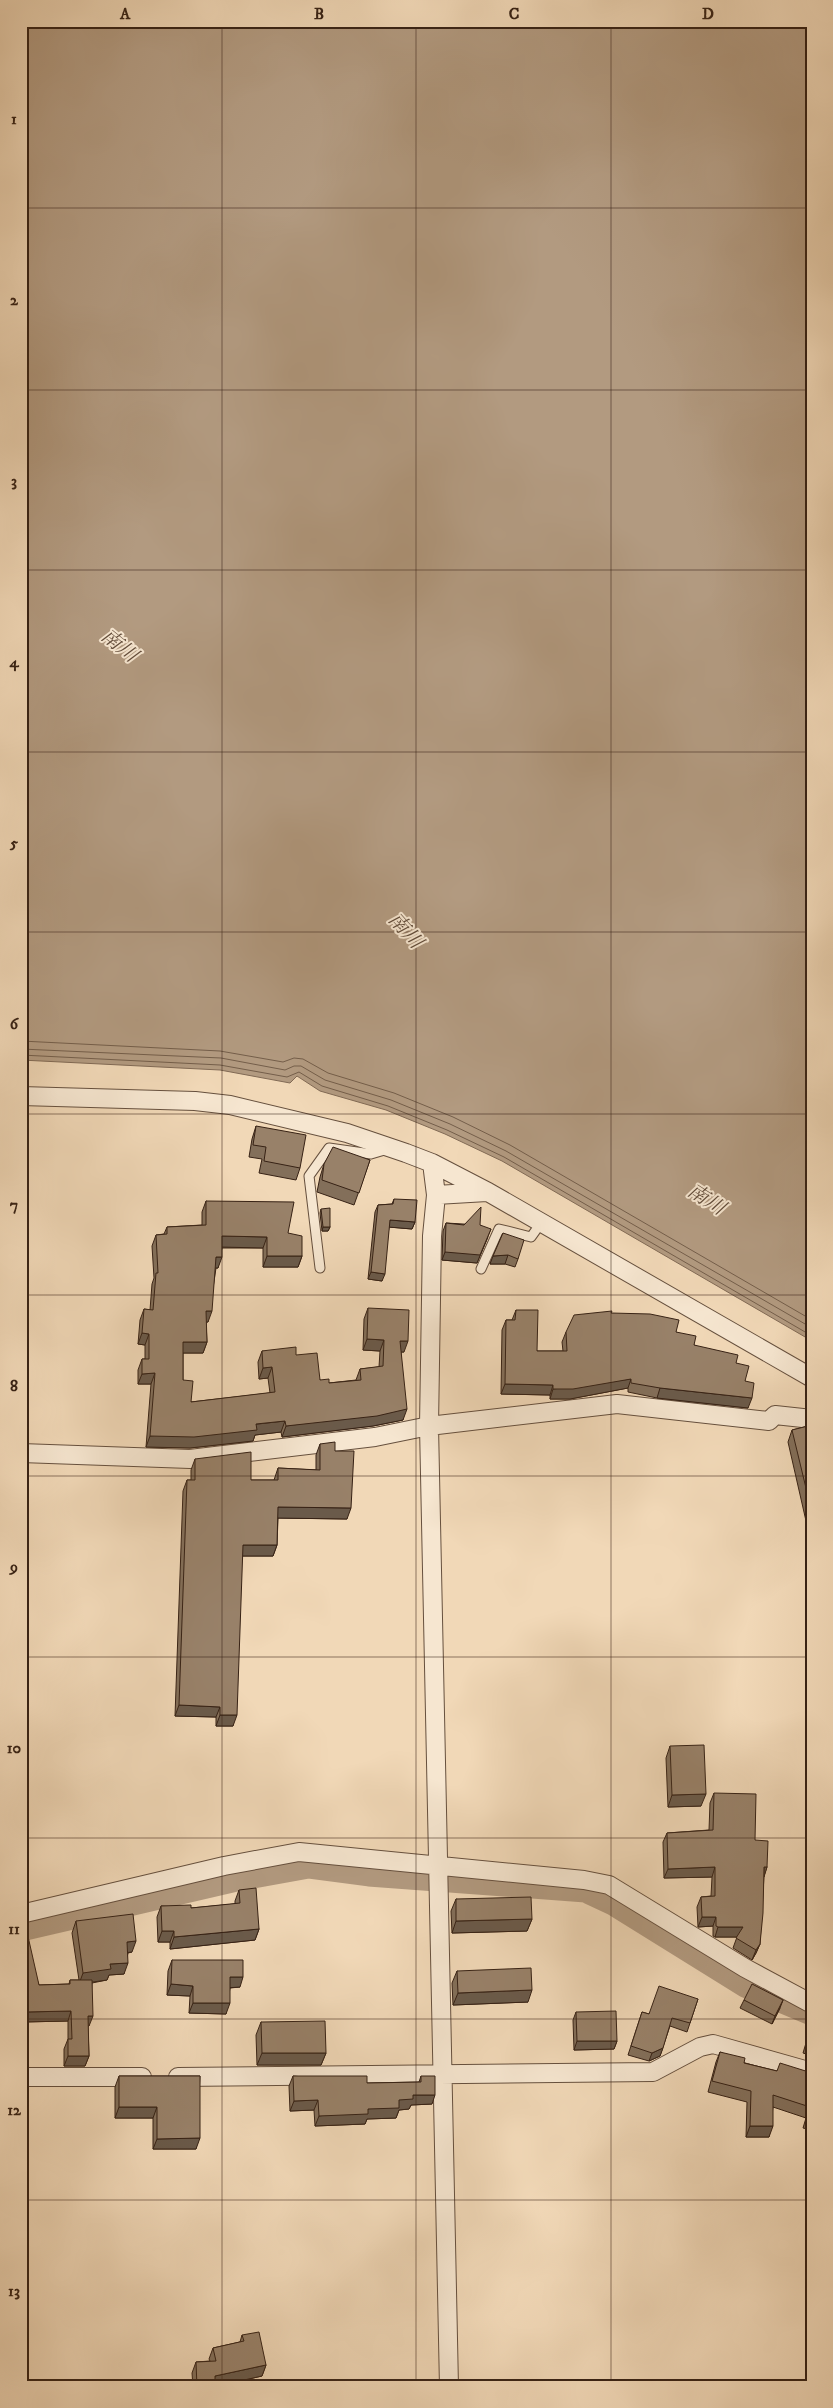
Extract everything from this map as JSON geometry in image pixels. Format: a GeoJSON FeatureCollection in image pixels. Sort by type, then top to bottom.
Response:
{"type":"FeatureCollection","features":[{"type":"Feature","properties":{"kind":"street"},"geometry":{"type":"LineString","coordinates":[[21,1096],[195,1101],[230,1106],[338,1131],[392,1148],[432,1163],[488,1192],[812,1378]]}},
{"type":"Feature","properties":{"kind":"street"},"geometry":{"type":"LineString","coordinates":[[432,1163],[436,1195],[432,1236],[429,1426],[434,1746],[444,2075],[449,2387]]}},
{"type":"Feature","properties":{"kind":"street"},"geometry":{"type":"LineString","coordinates":[[436,1195],[488,1192]]}},
{"type":"Feature","properties":{"kind":"street"},"geometry":{"type":"LineString","coordinates":[[21,1452],[190,1459],[375,1437],[429,1426],[617,1404],[769,1421],[775,1414],[812,1419]]}},
{"type":"Feature","properties":{"kind":"street"},"geometry":{"type":"LineString","coordinates":[[21,1914],[224,1866],[299,1852],[439,1874],[584,1880],[609,1885],[745,1968],[812,2004]]}},
{"type":"Feature","properties":{"kind":"street"},"geometry":{"type":"LineString","coordinates":[[21,2077],[653,2072],[700,2046],[713,2044],[812,2072]]}},
{"type":"Feature","properties":{"kind":"lane"},"geometry":{"type":"LineString","coordinates":[[320,1268],[309,1176],[328,1148],[371,1154],[392,1148]]}},
{"type":"Feature","properties":{"kind":"lane"},"geometry":{"type":"LineString","coordinates":[[481,1269],[499,1229],[531,1237],[541,1223]]}},
{"type":"Feature","properties":{"kind":"water","name":"南川"},"geometry":{"type":"Polygon","coordinates":[[[21,21],[812,21],[812,1341],[502,1161],[445,1134],[386,1110],[320,1091],[297,1076],[290,1083],[220,1070],[21,1060],[21,21]]]}},
{"type":"Feature","properties":{"kind":"building"},"geometry":{"type":"Polygon","coordinates":[[[256,1126],[306,1135],[300,1168],[264,1161],[266,1147],[253,1145],[256,1126]]]}},
{"type":"Feature","properties":{"kind":"building"},"geometry":{"type":"Polygon","coordinates":[[[333,1147],[370,1160],[359,1193],[322,1180],[324,1164],[333,1147]]]}},
{"type":"Feature","properties":{"kind":"building"},"geometry":{"type":"Polygon","coordinates":[[[394,1199],[417,1200],[415,1222],[390,1220],[385,1274],[371,1272],[378,1205],[393,1204],[394,1199]]]}},
{"type":"Feature","properties":{"kind":"building"},"geometry":{"type":"Polygon","coordinates":[[[206,1201],[294,1202],[288,1233],[302,1236],[302,1256],[267,1256],[267,1237],[222,1236],[222,1257],[216,1257],[212,1311],[206,1311],[207,1342],[183,1342],[183,1380],[193,1381],[191,1402],[275,1392],[272,1367],[263,1368],[262,1351],[296,1347],[296,1355],[317,1353],[320,1380],[329,1379],[329,1383],[361,1380],[360,1369],[383,1366],[384,1340],[367,1339],[368,1308],[409,1310],[408,1341],[400,1341],[407,1409],[377,1416],[286,1426],[285,1421],[256,1424],[257,1430],[194,1437],[150,1436],[155,1373],[142,1374],[142,1359],[149,1359],[149,1334],[142,1333],[144,1309],[153,1310],[156,1273],[158,1273],[156,1235],[167,1234],[167,1227],[206,1225],[206,1201]]]}},
{"type":"Feature","properties":{"kind":"building"},"geometry":{"type":"Polygon","coordinates":[[[481,1207],[480,1225],[491,1229],[480,1255],[445,1252],[446,1223],[464,1225],[481,1207]]]}},
{"type":"Feature","properties":{"kind":"building"},"geometry":{"type":"Polygon","coordinates":[[[330,1208],[330,1227],[323,1227],[321,1209],[330,1208]]]}},
{"type":"Feature","properties":{"kind":"building"},"geometry":{"type":"Polygon","coordinates":[[[503,1233],[524,1240],[518,1259],[508,1255],[493,1256],[503,1233]]]}},
{"type":"Feature","properties":{"kind":"building"},"geometry":{"type":"Polygon","coordinates":[[[516,1310],[538,1310],[537,1351],[567,1351],[566,1332],[574,1315],[612,1311],[611,1313],[650,1314],[679,1320],[676,1332],[696,1336],[694,1345],[738,1355],[736,1363],[749,1366],[745,1381],[754,1383],[752,1398],[660,1388],[631,1383],[631,1379],[573,1389],[553,1389],[553,1385],[505,1384],[506,1320],[515,1320],[516,1310]]]}},
{"type":"Feature","properties":{"kind":"building"},"geometry":{"type":"Polygon","coordinates":[[[812,1425],[812,1513],[792,1430],[812,1425]]]}},
{"type":"Feature","properties":{"kind":"building"},"geometry":{"type":"Polygon","coordinates":[[[335,1442],[335,1451],[354,1451],[351,1508],[278,1507],[277,1545],[243,1545],[237,1715],[220,1715],[220,1707],[179,1705],[187,1480],[195,1480],[195,1459],[251,1452],[251,1480],[278,1480],[278,1468],[320,1470],[320,1444],[335,1442]]]}},
{"type":"Feature","properties":{"kind":"building"},"geometry":{"type":"Polygon","coordinates":[[[704,1745],[706,1794],[672,1795],[670,1746],[704,1745]]]}},
{"type":"Feature","properties":{"kind":"building"},"geometry":{"type":"Polygon","coordinates":[[[714,1793],[756,1794],[755,1840],[768,1841],[767,1867],[764,1867],[760,1944],[756,1950],[736,1938],[743,1927],[718,1927],[716,1926],[716,1917],[702,1917],[701,1897],[715,1896],[715,1867],[668,1869],[667,1833],[713,1830],[714,1793]]]}},
{"type":"Feature","properties":{"kind":"building"},"geometry":{"type":"Polygon","coordinates":[[[256,1888],[259,1929],[174,1937],[174,1931],[162,1931],[161,1906],[191,1905],[191,1908],[240,1903],[239,1890],[256,1888]]]}},
{"type":"Feature","properties":{"kind":"building"},"geometry":{"type":"Polygon","coordinates":[[[531,1897],[532,1919],[456,1921],[456,1899],[531,1897]]]}},
{"type":"Feature","properties":{"kind":"building"},"geometry":{"type":"Polygon","coordinates":[[[133,1914],[136,1941],[127,1942],[128,1963],[110,1964],[111,1969],[83,1973],[76,1921],[133,1914]]]}},
{"type":"Feature","properties":{"kind":"building"},"geometry":{"type":"Polygon","coordinates":[[[27,1932],[39,1985],[70,1984],[70,1980],[92,1980],[93,2016],[88,2016],[89,2056],[68,2056],[68,2039],[72,2039],[71,2011],[25,2012],[24,1968],[21,1968],[21,1934],[27,1932]]]}},
{"type":"Feature","properties":{"kind":"building"},"geometry":{"type":"Polygon","coordinates":[[[172,1960],[243,1960],[243,1977],[230,1977],[230,2003],[193,2003],[193,1986],[171,1984],[172,1960]]]}},
{"type":"Feature","properties":{"kind":"building"},"geometry":{"type":"Polygon","coordinates":[[[531,1968],[532,1990],[458,1993],[457,1971],[531,1968]]]}},
{"type":"Feature","properties":{"kind":"building"},"geometry":{"type":"Polygon","coordinates":[[[752,1984],[783,2000],[775,2016],[744,2000],[752,1984]]]}},
{"type":"Feature","properties":{"kind":"building"},"geometry":{"type":"Polygon","coordinates":[[[659,1986],[698,1999],[690,2023],[672,2018],[663,2048],[652,2053],[631,2046],[642,2012],[649,2014],[659,1986]]]}},
{"type":"Feature","properties":{"kind":"building"},"geometry":{"type":"Polygon","coordinates":[[[21,2004],[23,2004],[23,2020],[21,2020],[21,2004]]]}},
{"type":"Feature","properties":{"kind":"building"},"geometry":{"type":"Polygon","coordinates":[[[616,2011],[617,2041],[577,2041],[576,2012],[616,2011]]]}},
{"type":"Feature","properties":{"kind":"building"},"geometry":{"type":"Polygon","coordinates":[[[325,2021],[326,2053],[262,2053],[261,2022],[325,2021]]]}},
{"type":"Feature","properties":{"kind":"building"},"geometry":{"type":"Polygon","coordinates":[[[812,2024],[812,2047],[806,2045],[812,2024]]]}},
{"type":"Feature","properties":{"kind":"building"},"geometry":{"type":"Polygon","coordinates":[[[720,2052],[745,2058],[744,2063],[777,2071],[780,2063],[812,2073],[812,2118],[807,2117],[810,2107],[773,2095],[773,2126],[750,2126],[751,2091],[712,2081],[720,2052]]]}},
{"type":"Feature","properties":{"kind":"building"},"geometry":{"type":"Polygon","coordinates":[[[119,2076],[200,2076],[200,2138],[157,2139],[157,2107],[119,2107],[119,2076]]]}},
{"type":"Feature","properties":{"kind":"building"},"geometry":{"type":"Polygon","coordinates":[[[293,2076],[367,2076],[367,2083],[421,2082],[421,2076],[435,2076],[435,2095],[413,2095],[413,2099],[399,2100],[399,2108],[368,2109],[368,2114],[319,2116],[318,2100],[294,2101],[293,2076]]]}},
{"type":"Feature","properties":{"kind":"building"},"geometry":{"type":"Polygon","coordinates":[[[259,2332],[266,2365],[215,2376],[215,2387],[197,2387],[196,2362],[216,2361],[213,2348],[244,2341],[242,2335],[259,2332]]]}},
{"type":"Feature","properties":{"kind":"waterway"},"geometry":{"type":"LineString","coordinates":[[21,1926],[241,1875],[308,1863],[369,1871],[586,1887],[616,1901],[748,1983],[812,2010]]}}]}
